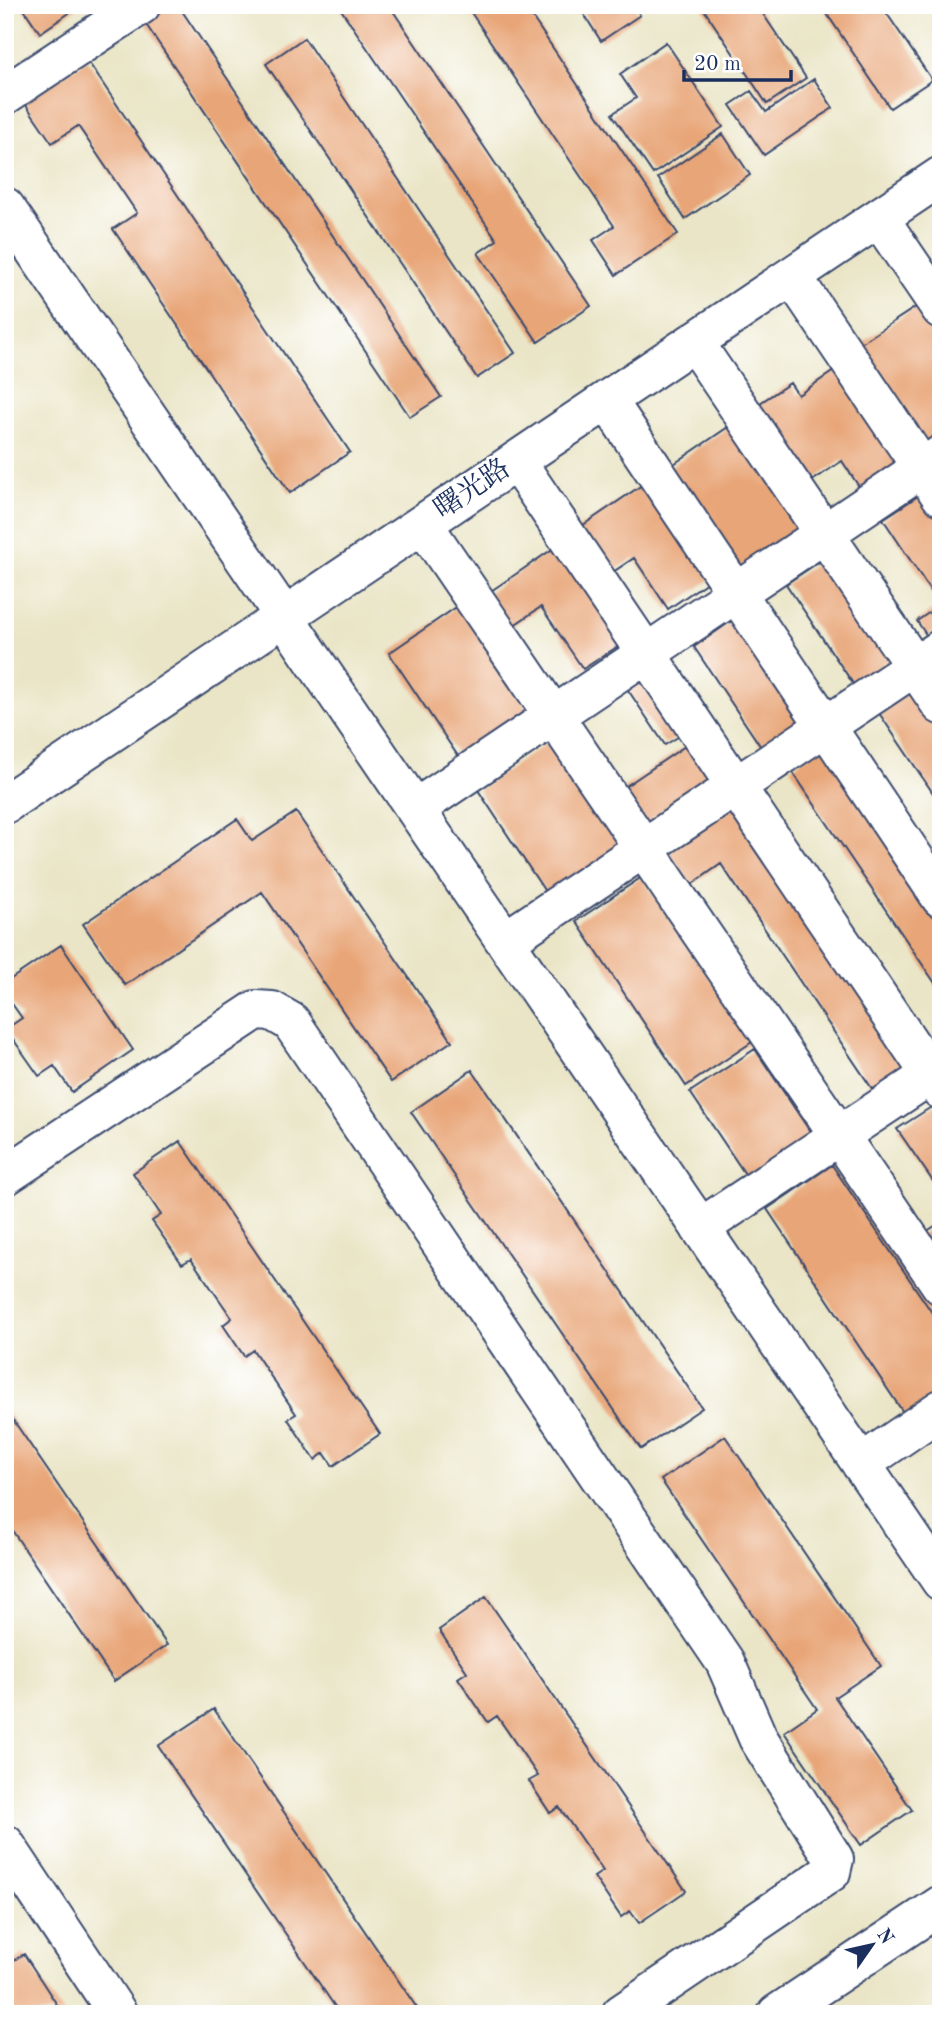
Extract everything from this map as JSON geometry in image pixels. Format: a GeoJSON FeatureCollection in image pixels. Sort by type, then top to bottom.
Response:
{"type":"FeatureCollection","features":[{"type":"Feature","properties":{"kind":"street"},"geometry":{"type":"LineString","coordinates":[[5,95],[141,5]]}},
{"type":"Feature","properties":{"kind":"street","name":"曙光路"},"geometry":{"type":"LineString","coordinates":[[5,804],[941,176]]}},
{"type":"Feature","properties":{"kind":"street"},"geometry":{"type":"LineString","coordinates":[[5,207],[941,1581]]}},
{"type":"Feature","properties":{"kind":"street"},"geometry":{"type":"LineString","coordinates":[[879,218],[941,309]]}},
{"type":"Feature","properties":{"kind":"street"},"geometry":{"type":"LineString","coordinates":[[415,809],[825,534],[934,473],[792,276]]}},
{"type":"Feature","properties":{"kind":"street"},"geometry":{"type":"LineString","coordinates":[[694,342],[825,534],[928,657],[941,705]]}},
{"type":"Feature","properties":{"kind":"street"},"geometry":{"type":"LineString","coordinates":[[607,400],[941,898]]}},
{"type":"Feature","properties":{"kind":"street"},"geometry":{"type":"LineString","coordinates":[[516,461],[937,1078],[839,1136],[700,1228]]}},
{"type":"Feature","properties":{"kind":"street"},"geometry":{"type":"LineString","coordinates":[[423,524],[941,1285]]}},
{"type":"Feature","properties":{"kind":"street"},"geometry":{"type":"LineString","coordinates":[[505,941],[928,657]]}},
{"type":"Feature","properties":{"kind":"street"},"geometry":{"type":"LineString","coordinates":[[5,1176],[256,1010],[272,1011],[291,1022],[725,1662],[758,1738],[834,1858],[831,1872],[621,2014]]}},
{"type":"Feature","properties":{"kind":"street"},"geometry":{"type":"LineString","coordinates":[[861,1464],[941,1409]]}},
{"type":"Feature","properties":{"kind":"street"},"geometry":{"type":"LineString","coordinates":[[5,1844],[118,2014]]}},
{"type":"Feature","properties":{"kind":"street"},"geometry":{"type":"LineString","coordinates":[[777,2014],[941,1905]]}},
{"type":"Feature","properties":{"kind":"building"},"geometry":{"type":"Polygon","coordinates":[[[21,5],[77,5],[78,7],[40,33],[21,5]]]}},
{"type":"Feature","properties":{"kind":"building"},"geometry":{"type":"Polygon","coordinates":[[[165,5],[178,5],[441,397],[410,417],[143,20],[165,5]]]}},
{"type":"Feature","properties":{"kind":"building"},"geometry":{"type":"Polygon","coordinates":[[[338,5],[389,5],[591,306],[538,342],[478,253],[497,240],[338,5]]]}},
{"type":"Feature","properties":{"kind":"building"},"geometry":{"type":"Polygon","coordinates":[[[466,5],[524,5],[678,234],[616,275],[593,240],[614,226],[466,5]]]}},
{"type":"Feature","properties":{"kind":"building"},"geometry":{"type":"Polygon","coordinates":[[[578,5],[633,5],[640,15],[601,41],[578,5]]]}},
{"type":"Feature","properties":{"kind":"building"},"geometry":{"type":"Polygon","coordinates":[[[701,5],[757,5],[806,78],[767,104],[701,5]]]}},
{"type":"Feature","properties":{"kind":"building"},"geometry":{"type":"Polygon","coordinates":[[[821,5],[881,5],[932,80],[890,108],[821,5]]]}},
{"type":"Feature","properties":{"kind":"building"},"geometry":{"type":"Polygon","coordinates":[[[304,38],[515,353],[477,378],[266,64],[304,38]]]}},
{"type":"Feature","properties":{"kind":"building"},"geometry":{"type":"Polygon","coordinates":[[[666,42],[723,127],[653,174],[612,114],[636,98],[620,74],[666,42]]]}},
{"type":"Feature","properties":{"kind":"building"},"geometry":{"type":"Polygon","coordinates":[[[87,60],[350,452],[290,493],[113,229],[137,213],[78,126],[52,143],[24,102],[87,60]]]}},
{"type":"Feature","properties":{"kind":"building"},"geometry":{"type":"Polygon","coordinates":[[[814,79],[833,108],[764,155],[730,105],[751,91],[766,112],[814,79]]]}},
{"type":"Feature","properties":{"kind":"building"},"geometry":{"type":"Polygon","coordinates":[[[723,134],[750,175],[685,219],[658,178],[723,134]]]}},
{"type":"Feature","properties":{"kind":"building"},"geometry":{"type":"Polygon","coordinates":[[[922,303],[941,331],[941,433],[925,444],[858,345],[922,303]]]}},
{"type":"Feature","properties":{"kind":"building"},"geometry":{"type":"Polygon","coordinates":[[[840,367],[904,463],[862,491],[842,461],[803,487],[751,409],[790,383],[798,395],[840,367]]]}},
{"type":"Feature","properties":{"kind":"building"},"geometry":{"type":"Polygon","coordinates":[[[734,423],[804,526],[737,570],[668,468],[734,423]]]}},
{"type":"Feature","properties":{"kind":"building"},"geometry":{"type":"Polygon","coordinates":[[[648,481],[713,578],[668,609],[634,558],[604,578],[573,532],[648,481]]]}},
{"type":"Feature","properties":{"kind":"building"},"geometry":{"type":"Polygon","coordinates":[[[921,494],[941,522],[941,627],[927,636],[917,621],[940,605],[883,519],[921,494]]]}},
{"type":"Feature","properties":{"kind":"building"},"geometry":{"type":"Polygon","coordinates":[[[563,542],[629,639],[583,669],[541,607],[511,627],[488,593],[563,542]]]}},
{"type":"Feature","properties":{"kind":"building"},"geometry":{"type":"Polygon","coordinates":[[[831,554],[899,655],[854,685],[786,584],[831,554]]]}},
{"type":"Feature","properties":{"kind":"building"},"geometry":{"type":"Polygon","coordinates":[[[458,606],[530,713],[460,759],[389,653],[458,606]]]}},
{"type":"Feature","properties":{"kind":"building"},"geometry":{"type":"Polygon","coordinates":[[[740,615],[807,716],[761,747],[694,647],[740,615]]]}},
{"type":"Feature","properties":{"kind":"building"},"geometry":{"type":"Polygon","coordinates":[[[642,676],[681,735],[665,745],[626,687],[642,676]]]}},
{"type":"Feature","properties":{"kind":"building"},"geometry":{"type":"Polygon","coordinates":[[[913,686],[941,727],[941,805],[877,710],[913,686]]]}},
{"type":"Feature","properties":{"kind":"building"},"geometry":{"type":"Polygon","coordinates":[[[554,738],[625,845],[548,896],[478,790],[554,738]]]}},
{"type":"Feature","properties":{"kind":"building"},"geometry":{"type":"Polygon","coordinates":[[[691,742],[714,778],[646,823],[623,788],[691,742]]]}},
{"type":"Feature","properties":{"kind":"building"},"geometry":{"type":"Polygon","coordinates":[[[824,746],[941,920],[941,992],[790,768],[824,746]]]}},
{"type":"Feature","properties":{"kind":"building"},"geometry":{"type":"Polygon","coordinates":[[[739,802],[916,1065],[875,1093],[721,864],[691,885],[668,851],[739,802]]]}},
{"type":"Feature","properties":{"kind":"building"},"geometry":{"type":"Polygon","coordinates":[[[296,812],[452,1041],[391,1082],[262,892],[125,985],[83,924],[237,819],[252,841],[296,812]]]}},
{"type":"Feature","properties":{"kind":"building"},"geometry":{"type":"Polygon","coordinates":[[[642,877],[752,1042],[686,1086],[576,921],[642,877]]]}},
{"type":"Feature","properties":{"kind":"building"},"geometry":{"type":"Polygon","coordinates":[[[61,945],[133,1050],[72,1092],[54,1066],[39,1076],[6,1029],[22,1018],[5,994],[5,983],[61,945]]]}},
{"type":"Feature","properties":{"kind":"building"},"geometry":{"type":"Polygon","coordinates":[[[755,1049],[813,1136],[749,1180],[690,1092],[755,1049]]]}},
{"type":"Feature","properties":{"kind":"building"},"geometry":{"type":"Polygon","coordinates":[[[472,1070],[702,1408],[641,1449],[411,1112],[472,1070]]]}},
{"type":"Feature","properties":{"kind":"building"},"geometry":{"type":"Polygon","coordinates":[[[936,1104],[941,1111],[941,1193],[897,1129],[936,1104]]]}},
{"type":"Feature","properties":{"kind":"building"},"geometry":{"type":"Polygon","coordinates":[[[180,1141],[380,1434],[333,1466],[324,1453],[315,1460],[288,1419],[296,1414],[253,1350],[244,1356],[223,1325],[232,1318],[191,1259],[182,1264],[152,1221],[161,1215],[133,1173],[180,1141]]]}},
{"type":"Feature","properties":{"kind":"building"},"geometry":{"type":"Polygon","coordinates":[[[832,1165],[941,1326],[941,1399],[909,1421],[767,1209],[832,1165]]]}},
{"type":"Feature","properties":{"kind":"building"},"geometry":{"type":"Polygon","coordinates":[[[941,1222],[941,1265],[921,1235],[941,1222]]]}},
{"type":"Feature","properties":{"kind":"building"},"geometry":{"type":"Polygon","coordinates":[[[5,1408],[167,1645],[114,1681],[5,1520],[5,1408]]]}},
{"type":"Feature","properties":{"kind":"building"},"geometry":{"type":"Polygon","coordinates":[[[725,1436],[881,1666],[835,1697],[912,1810],[861,1845],[784,1732],[817,1709],[661,1480],[725,1436]]]}},
{"type":"Feature","properties":{"kind":"building"},"geometry":{"type":"Polygon","coordinates":[[[486,1597],[686,1891],[639,1923],[630,1911],[621,1917],[594,1877],[603,1871],[559,1807],[550,1813],[529,1781],[538,1776],[497,1716],[488,1722],[458,1678],[467,1672],[439,1630],[486,1597]]]}},
{"type":"Feature","properties":{"kind":"building"},"geometry":{"type":"Polygon","coordinates":[[[214,1709],[421,2014],[340,2014],[158,1746],[214,1709]]]}},
{"type":"Feature","properties":{"kind":"building"},"geometry":{"type":"Polygon","coordinates":[[[24,1954],[63,2014],[5,2014],[5,1966],[24,1954]]]}}]}
